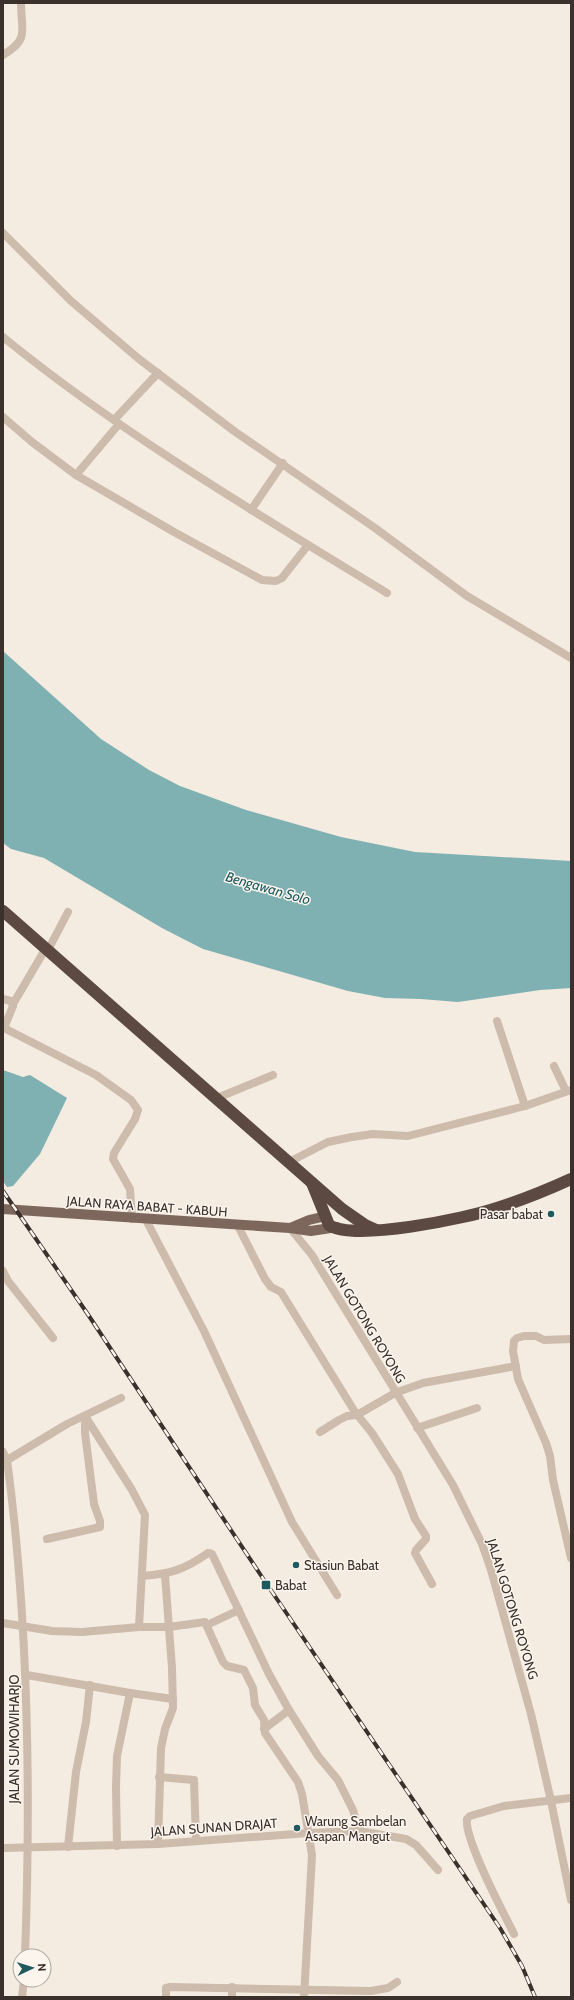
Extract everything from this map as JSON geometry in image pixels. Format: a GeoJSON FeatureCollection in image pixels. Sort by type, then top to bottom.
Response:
{"type":"FeatureCollection","features":[{"type":"Feature","properties":{"kind":"highway"},"geometry":{"type":"LineString","coordinates":[[3,911],[342,1209],[365,1225],[376,1230]]}},
{"type":"Feature","properties":{"kind":"highway"},"geometry":{"type":"LineString","coordinates":[[312,1182],[329,1225],[337,1228],[362,1231],[465,1217],[497,1208],[571,1179]]}},
{"type":"Feature","properties":{"kind":"highway"},"geometry":{"type":"LineString","coordinates":[[326,1216],[332,1208],[342,1209],[346,1214],[346,1220],[337,1228]]}},
{"type":"Feature","properties":{"kind":"main road","name":"JALAN RAYA BABAT - KABUH"},"geometry":{"type":"LineString","coordinates":[[3,1209],[146,1220],[290,1228],[311,1232],[337,1228]]}},
{"type":"Feature","properties":{"kind":"main road"},"geometry":{"type":"LineString","coordinates":[[290,1228],[309,1220],[326,1216]]}},
{"type":"Feature","properties":{"kind":"street"},"geometry":{"type":"LineString","coordinates":[[3,56],[19,44],[23,35],[21,3]]}},
{"type":"Feature","properties":{"kind":"street"},"geometry":{"type":"LineString","coordinates":[[3,233],[71,301],[158,373],[234,431],[283,463],[375,528],[467,596],[571,658]]}},
{"type":"Feature","properties":{"kind":"street"},"geometry":{"type":"LineString","coordinates":[[3,337],[34,362],[117,422],[251,510],[387,593]]}},
{"type":"Feature","properties":{"kind":"street"},"geometry":{"type":"LineString","coordinates":[[76,475],[117,422],[158,373]]}},
{"type":"Feature","properties":{"kind":"street"},"geometry":{"type":"LineString","coordinates":[[3,417],[32,442],[76,475],[174,532],[262,580],[276,581],[282,578],[308,545]]}},
{"type":"Feature","properties":{"kind":"street"},"geometry":{"type":"LineString","coordinates":[[251,510],[283,463]]}},
{"type":"Feature","properties":{"kind":"street"},"geometry":{"type":"LineString","coordinates":[[68,912],[13,1004],[12,1012],[4,1028],[96,1075],[131,1100],[138,1110],[135,1119],[114,1153],[113,1158],[130,1189],[132,1219]]}},
{"type":"Feature","properties":{"kind":"street"},"geometry":{"type":"LineString","coordinates":[[3,998],[11,1001],[13,1004]]}},
{"type":"Feature","properties":{"kind":"street"},"geometry":{"type":"LineString","coordinates":[[497,1021],[525,1106]]}},
{"type":"Feature","properties":{"kind":"street"},"geometry":{"type":"LineString","coordinates":[[289,1162],[328,1142],[373,1134],[408,1136],[525,1106],[568,1090],[554,1066]]}},
{"type":"Feature","properties":{"kind":"street"},"geometry":{"type":"LineString","coordinates":[[216,1098],[273,1075]]}},
{"type":"Feature","properties":{"kind":"street"},"geometry":{"type":"LineString","coordinates":[[146,1220],[204,1330],[292,1522],[337,1595]]}},
{"type":"Feature","properties":{"kind":"street"},"geometry":{"type":"LineString","coordinates":[[238,1226],[265,1279],[271,1287],[281,1292],[357,1415],[372,1433],[398,1474],[415,1519],[423,1530],[426,1540],[415,1553],[432,1584]]}},
{"type":"Feature","properties":{"kind":"street","name":"JALAN GOTONG ROYONG"},"geometry":{"type":"LineString","coordinates":[[290,1228],[312,1255],[395,1393],[453,1485],[478,1534],[487,1558],[532,1714],[552,1801],[571,1900]]}},
{"type":"Feature","properties":{"kind":"street"},"geometry":{"type":"LineString","coordinates":[[3,1271],[8,1281],[53,1338]]}},
{"type":"Feature","properties":{"kind":"street"},"geometry":{"type":"LineString","coordinates":[[571,1339],[544,1340],[536,1336],[517,1338],[514,1341],[513,1350],[518,1379],[546,1443],[550,1456],[553,1480],[571,1558]]}},
{"type":"Feature","properties":{"kind":"street"},"geometry":{"type":"LineString","coordinates":[[320,1432],[347,1416],[357,1415],[395,1393],[423,1383],[516,1366]]}},
{"type":"Feature","properties":{"kind":"street"},"geometry":{"type":"LineString","coordinates":[[5,1461],[67,1424],[86,1418],[121,1398]]}},
{"type":"Feature","properties":{"kind":"street"},"geometry":{"type":"LineString","coordinates":[[417,1428],[477,1408]]}},
{"type":"Feature","properties":{"kind":"street"},"geometry":{"type":"LineString","coordinates":[[47,1539],[100,1527],[100,1521],[93,1498],[85,1423],[86,1418]]}},
{"type":"Feature","properties":{"kind":"street"},"geometry":{"type":"LineString","coordinates":[[86,1418],[132,1490],[145,1515],[139,1627]]}},
{"type":"Feature","properties":{"kind":"street","name":"JALAN SUMOWIHARJO"},"geometry":{"type":"LineString","coordinates":[[3,1452],[18,1551],[22,1626],[27,1675],[25,1948]]}},
{"type":"Feature","properties":{"kind":"street"},"geometry":{"type":"LineString","coordinates":[[142,1576],[165,1575],[181,1569],[208,1553],[212,1554],[240,1610],[269,1674],[289,1710],[318,1756],[338,1780],[353,1810],[359,1831]]}},
{"type":"Feature","properties":{"kind":"street"},"geometry":{"type":"LineString","coordinates":[[158,1844],[159,1777],[163,1736],[173,1708],[165,1575]]}},
{"type":"Feature","properties":{"kind":"street"},"geometry":{"type":"LineString","coordinates":[[207,1625],[240,1610]]}},
{"type":"Feature","properties":{"kind":"street"},"geometry":{"type":"LineString","coordinates":[[3,1623],[52,1631],[76,1632],[139,1627],[169,1627],[203,1622],[207,1625],[224,1664],[244,1670],[253,1688],[256,1705],[264,1720],[264,1729],[298,1782],[302,1794],[312,1855],[312,1888],[304,1994]]}},
{"type":"Feature","properties":{"kind":"street"},"geometry":{"type":"LineString","coordinates":[[27,1675],[173,1699]]}},
{"type":"Feature","properties":{"kind":"street"},"geometry":{"type":"LineString","coordinates":[[68,1847],[76,1772],[86,1722],[90,1685]]}},
{"type":"Feature","properties":{"kind":"street"},"geometry":{"type":"LineString","coordinates":[[117,1846],[117,1756],[130,1693]]}},
{"type":"Feature","properties":{"kind":"street"},"geometry":{"type":"LineString","coordinates":[[264,1729],[289,1710]]}},
{"type":"Feature","properties":{"kind":"street"},"geometry":{"type":"LineString","coordinates":[[159,1777],[190,1778],[194,1780],[196,1840]]}},
{"type":"Feature","properties":{"kind":"street"},"geometry":{"type":"LineString","coordinates":[[514,1934],[478,1858],[469,1834],[467,1819],[470,1816],[504,1806],[571,1798]]}},
{"type":"Feature","properties":{"kind":"street","name":"JALAN SUNAN DRAJAT"},"geometry":{"type":"LineString","coordinates":[[3,1848],[117,1846],[359,1831],[406,1839],[416,1844],[438,1870]]}},
{"type":"Feature","properties":{"kind":"street"},"geometry":{"type":"LineString","coordinates":[[166,1997],[166,1990],[168,1987],[232,1987],[304,1994],[371,1994],[388,1988],[397,1982]]}},
{"type":"Feature","properties":{"kind":"street"},"geometry":{"type":"LineString","coordinates":[[232,1987],[232,1997]]}},
{"type":"Feature","properties":{"kind":"water","name":"Bengawan Solo"},"geometry":{"type":"Polygon","coordinates":[[[3,651],[101,739],[149,770],[180,786],[246,810],[341,837],[415,852],[571,861],[571,988],[540,990],[458,1002],[385,998],[348,991],[203,949],[162,928],[44,858],[11,849],[3,843],[3,651]]]}},
{"type":"Feature","properties":{"kind":"water"},"geometry":{"type":"Polygon","coordinates":[[[3,1070],[23,1077],[30,1075],[67,1098],[40,1154],[13,1186],[7,1187],[3,1181],[3,1070]]]}},
{"type":"Feature","properties":{"kind":"railway"},"geometry":{"type":"LineString","coordinates":[[3,1191],[87,1313],[264,1580],[500,1928],[522,1966],[535,1997]]}},
{"type":"Feature","properties":{"kind":"place","name":"Pasar babat"},"geometry":{"type":"Point","coordinates":[551,1214]}},
{"type":"Feature","properties":{"kind":"place","name":"Stasiun Babat"},"geometry":{"type":"Point","coordinates":[296,1565]}},
{"type":"Feature","properties":{"kind":"place","name":"Babat"},"geometry":{"type":"Point","coordinates":[266,1585]}},
{"type":"Feature","properties":{"kind":"place","name":"Warung Sambelan Asapan Mangut"},"geometry":{"type":"Point","coordinates":[297,1828]}}]}
